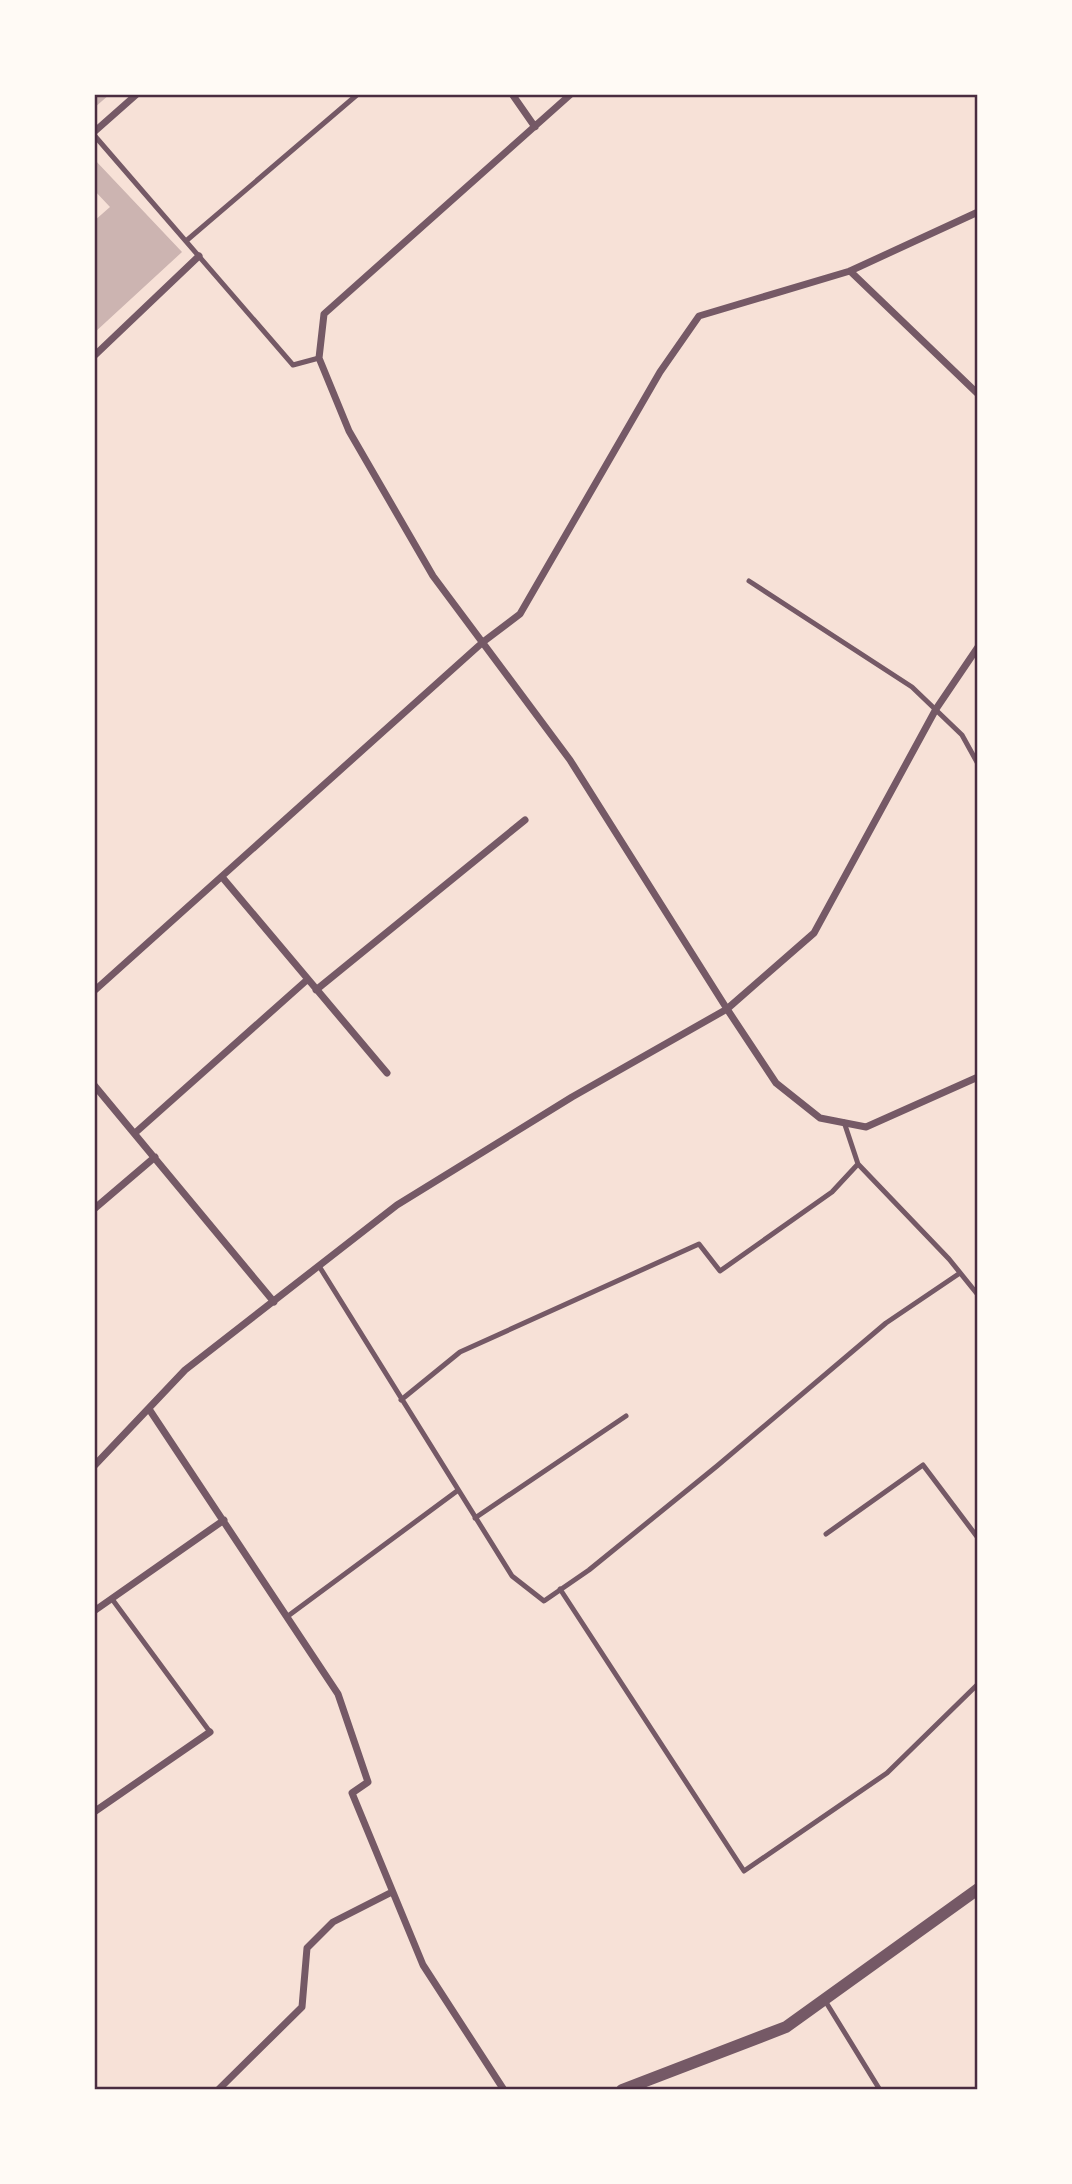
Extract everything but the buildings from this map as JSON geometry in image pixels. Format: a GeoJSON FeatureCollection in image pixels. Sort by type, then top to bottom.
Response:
{"type":"FeatureCollection","features":[{"type":"Feature","properties":{"kind":"street"},"geometry":{"type":"LineString","coordinates":[[94,134],[137,94]]}},
{"type":"Feature","properties":{"kind":"street"},"geometry":{"type":"LineString","coordinates":[[512,94],[535,127]]}},
{"type":"Feature","properties":{"kind":"street"},"geometry":{"type":"LineString","coordinates":[[571,94],[324,314],[319,358],[349,431],[433,576],[570,760],[776,1083],[820,1118],[866,1127],[978,1077]]}},
{"type":"Feature","properties":{"kind":"street"},"geometry":{"type":"LineString","coordinates":[[94,992],[483,642],[520,614],[660,372],[699,316],[850,271],[978,212]]}},
{"type":"Feature","properties":{"kind":"street"},"geometry":{"type":"LineString","coordinates":[[94,356],[200,256]]}},
{"type":"Feature","properties":{"kind":"street"},"geometry":{"type":"LineString","coordinates":[[850,271],[978,394]]}},
{"type":"Feature","properties":{"kind":"street"},"geometry":{"type":"LineString","coordinates":[[94,1466],[185,1370],[397,1205],[572,1097],[727,1009],[814,933],[936,709],[978,647]]}},
{"type":"Feature","properties":{"kind":"street"},"geometry":{"type":"LineString","coordinates":[[316,989],[525,820]]}},
{"type":"Feature","properties":{"kind":"street"},"geometry":{"type":"LineString","coordinates":[[222,877],[387,1073]]}},
{"type":"Feature","properties":{"kind":"street"},"geometry":{"type":"LineString","coordinates":[[135,1133],[308,979]]}},
{"type":"Feature","properties":{"kind":"street"},"geometry":{"type":"LineString","coordinates":[[94,1085],[274,1302]]}},
{"type":"Feature","properties":{"kind":"street"},"geometry":{"type":"LineString","coordinates":[[94,1209],[155,1157]]}},
{"type":"Feature","properties":{"kind":"street"},"geometry":{"type":"LineString","coordinates":[[149,1409],[338,1694],[368,1782],[352,1793],[392,1892],[423,1965],[504,2090]]}},
{"type":"Feature","properties":{"kind":"street"},"geometry":{"type":"LineString","coordinates":[[94,1611],[223,1521]]}},
{"type":"Feature","properties":{"kind":"street"},"geometry":{"type":"LineString","coordinates":[[94,1812],[210,1732]]}},
{"type":"Feature","properties":{"kind":"street"},"geometry":{"type":"LineString","coordinates":[[622,2090],[786,2027],[978,1889]]}},
{"type":"Feature","properties":{"kind":"street"},"geometry":{"type":"LineString","coordinates":[[218,2090],[302,2007],[307,1948],[334,1922],[392,1892]]}},
{"type":"Feature","properties":{"kind":"lane"},"geometry":{"type":"LineString","coordinates":[[186,241],[358,94]]}},
{"type":"Feature","properties":{"kind":"lane"},"geometry":{"type":"LineString","coordinates":[[94,134],[293,365],[319,358]]}},
{"type":"Feature","properties":{"kind":"lane"},"geometry":{"type":"LineString","coordinates":[[749,581],[912,687],[962,736],[978,764]]}},
{"type":"Feature","properties":{"kind":"lane"},"geometry":{"type":"LineString","coordinates":[[844,1122],[858,1164],[960,1273],[978,1296]]}},
{"type":"Feature","properties":{"kind":"lane"},"geometry":{"type":"LineString","coordinates":[[401,1400],[460,1352],[699,1244],[720,1271],[832,1192],[858,1164]]}},
{"type":"Feature","properties":{"kind":"lane"},"geometry":{"type":"LineString","coordinates":[[319,1266],[512,1576],[544,1601],[589,1570],[717,1466],[886,1323],[960,1273]]}},
{"type":"Feature","properties":{"kind":"lane"},"geometry":{"type":"LineString","coordinates":[[475,1518],[626,1416]]}},
{"type":"Feature","properties":{"kind":"lane"},"geometry":{"type":"LineString","coordinates":[[826,1534],[923,1465],[978,1538]]}},
{"type":"Feature","properties":{"kind":"lane"},"geometry":{"type":"LineString","coordinates":[[288,1616],[457,1491]]}},
{"type":"Feature","properties":{"kind":"lane"},"geometry":{"type":"LineString","coordinates":[[560,1590],[744,1871],[887,1773],[978,1684]]}},
{"type":"Feature","properties":{"kind":"lane"},"geometry":{"type":"LineString","coordinates":[[112,1599],[210,1732]]}},
{"type":"Feature","properties":{"kind":"lane"},"geometry":{"type":"LineString","coordinates":[[824,1999],[880,2090]]}}]}
